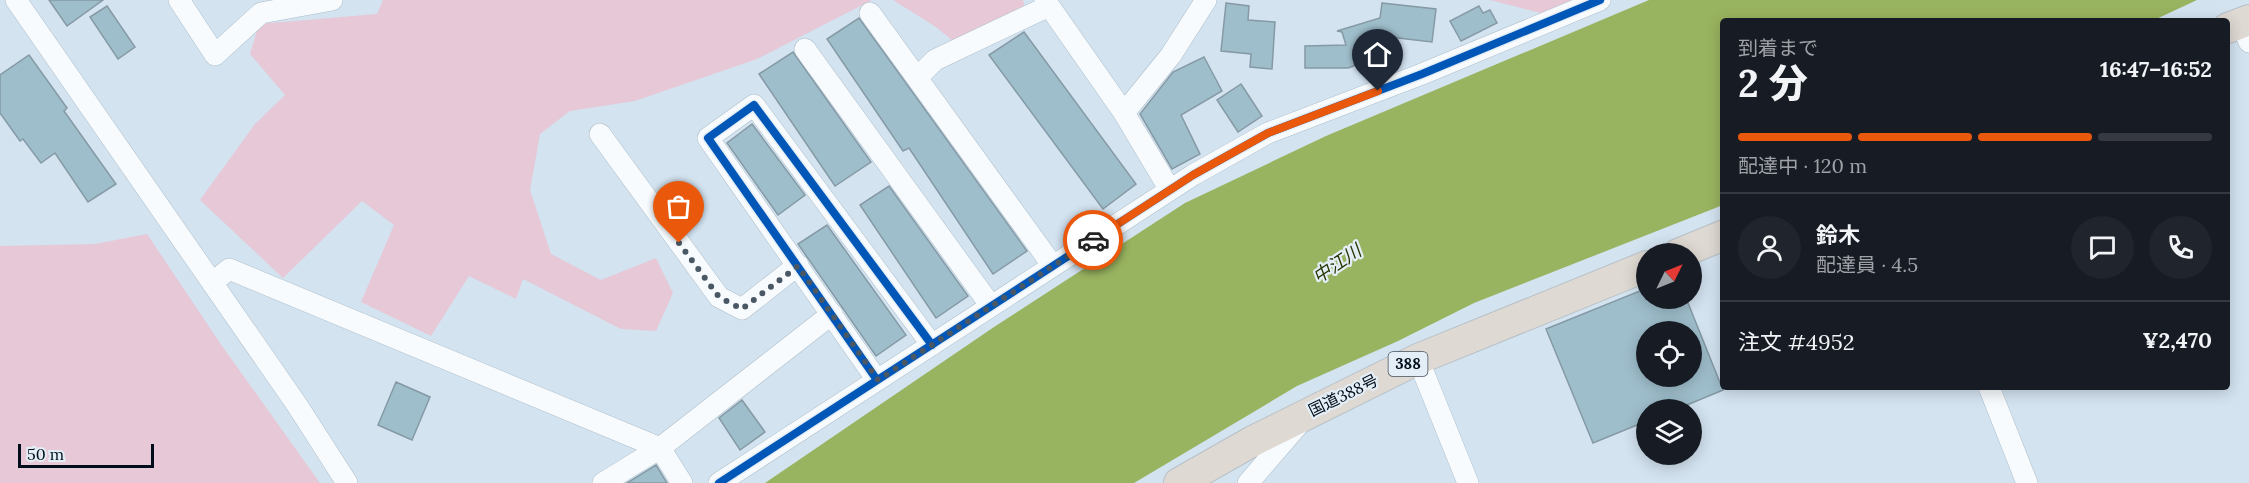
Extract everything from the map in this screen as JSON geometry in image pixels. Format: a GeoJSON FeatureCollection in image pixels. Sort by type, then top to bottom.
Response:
{"type":"FeatureCollection","features":[{"type":"Feature","properties":{"kind":"highway"},"geometry":{"type":"LineString","coordinates":[[1702,244],[1720,237]]}},
{"type":"Feature","properties":{"kind":"highway","name":"国道388号"},"geometry":{"type":"LineString","coordinates":[[1179,483],[1309,412],[1418,358],[1636,270]]}},
{"type":"Feature","properties":{"kind":"street"},"geometry":{"type":"LineString","coordinates":[[0,8],[14,0],[297,405],[347,483]]}},
{"type":"Feature","properties":{"kind":"street"},"geometry":{"type":"LineString","coordinates":[[179,0],[216,55],[261,13],[332,0]]}},
{"type":"Feature","properties":{"kind":"street"},"geometry":{"type":"LineString","coordinates":[[1124,113],[1171,55],[1206,0]]}},
{"type":"Feature","properties":{"kind":"street"},"geometry":{"type":"LineString","coordinates":[[718,483],[1170,190],[1268,133],[1422,74],[1600,0]]}},
{"type":"Feature","properties":{"kind":"street"},"geometry":{"type":"LineString","coordinates":[[917,78],[935,60],[1047,3],[1124,113],[1170,190]]}},
{"type":"Feature","properties":{"kind":"street"},"geometry":{"type":"LineString","coordinates":[[870,13],[1053,266]]}},
{"type":"Feature","properties":{"kind":"street"},"geometry":{"type":"LineString","coordinates":[[805,49],[991,306]]}},
{"type":"Feature","properties":{"kind":"street"},"geometry":{"type":"LineString","coordinates":[[878,380],[708,138],[754,105],[932,345]]}},
{"type":"Feature","properties":{"kind":"street"},"geometry":{"type":"LineString","coordinates":[[600,134],[719,297],[742,309],[798,266]]}},
{"type":"Feature","properties":{"kind":"street"},"geometry":{"type":"LineString","coordinates":[[212,283],[229,269],[660,448],[682,483]]}},
{"type":"Feature","properties":{"kind":"street"},"geometry":{"type":"LineString","coordinates":[[603,483],[660,448],[832,314]]}},
{"type":"Feature","properties":{"kind":"street"},"geometry":{"type":"LineString","coordinates":[[1418,358],[1468,483]]}},
{"type":"Feature","properties":{"kind":"street"},"geometry":{"type":"LineString","coordinates":[[1990,390],[2027,483]]}},
{"type":"Feature","properties":{"kind":"street"},"geometry":{"type":"LineString","coordinates":[[1248,483],[1309,412]]}},
{"type":"Feature","properties":{"kind":"shaded area"},"geometry":{"type":"Polygon","coordinates":[[[383,0],[872,0],[757,59],[635,101],[570,111],[540,134],[530,190],[551,254],[601,280],[656,258],[673,293],[656,331],[621,329],[523,279],[516,299],[469,276],[431,336],[361,302],[394,225],[362,201],[283,278],[200,200],[255,124],[285,95],[250,54],[259,24],[377,14],[383,0]]]}},
{"type":"Feature","properties":{"kind":"shaded area"},"geometry":{"type":"Polygon","coordinates":[[[893,0],[1023,0],[1026,12],[958,45],[936,27],[893,0]]]}},
{"type":"Feature","properties":{"kind":"shaded area"},"geometry":{"type":"Polygon","coordinates":[[[1490,0],[1577,0],[1544,14],[1490,0]]]}},
{"type":"Feature","properties":{"kind":"shaded area"},"geometry":{"type":"Polygon","coordinates":[[[147,234],[220,343],[320,483],[0,483],[0,246],[95,244],[147,234]]]}},
{"type":"Feature","properties":{"kind":"water","name":"中江川"},"geometry":{"type":"Polygon","coordinates":[[[1649,0],[2197,0],[2158,18],[1720,18],[1720,206],[1474,303],[1398,341],[1297,386],[1134,483],[765,483],[994,327],[1185,203],[1326,136],[1649,0]]]}},
{"type":"Feature","properties":{"kind":"building"},"geometry":{"type":"Polygon","coordinates":[[[49,0],[103,0],[67,26],[49,0]]]}},
{"type":"Feature","properties":{"kind":"building"},"geometry":{"type":"Polygon","coordinates":[[[1226,3],[1249,6],[1248,20],[1275,22],[1272,69],[1250,67],[1251,54],[1221,51],[1226,3]]]}},
{"type":"Feature","properties":{"kind":"building"},"geometry":{"type":"Polygon","coordinates":[[[1382,3],[1436,9],[1432,42],[1372,35],[1379,57],[1348,68],[1305,68],[1305,46],[1346,45],[1342,32],[1337,31],[1380,18],[1382,3]]]}},
{"type":"Feature","properties":{"kind":"building"},"geometry":{"type":"Polygon","coordinates":[[[107,6],[135,47],[118,59],[90,17],[107,6]]]}},
{"type":"Feature","properties":{"kind":"building"},"geometry":{"type":"Polygon","coordinates":[[[1479,6],[1483,13],[1490,10],[1497,23],[1461,41],[1450,21],[1479,6]]]}},
{"type":"Feature","properties":{"kind":"building"},"geometry":{"type":"Polygon","coordinates":[[[859,18],[1027,251],[993,274],[909,148],[903,151],[827,39],[859,18]]]}},
{"type":"Feature","properties":{"kind":"building"},"geometry":{"type":"Polygon","coordinates":[[[1024,32],[1136,184],[1103,209],[989,55],[1024,32]]]}},
{"type":"Feature","properties":{"kind":"building"},"geometry":{"type":"Polygon","coordinates":[[[793,52],[871,162],[835,186],[759,74],[793,52]]]}},
{"type":"Feature","properties":{"kind":"building"},"geometry":{"type":"Polygon","coordinates":[[[29,55],[67,108],[64,111],[116,184],[88,202],[55,153],[41,163],[23,139],[20,141],[0,113],[0,75],[29,55]]]}},
{"type":"Feature","properties":{"kind":"building"},"geometry":{"type":"Polygon","coordinates":[[[1204,57],[1222,91],[1181,115],[1200,154],[1172,169],[1140,114],[1173,72],[1204,57]]]}},
{"type":"Feature","properties":{"kind":"building"},"geometry":{"type":"Polygon","coordinates":[[[1241,84],[1262,116],[1238,132],[1217,100],[1241,84]]]}},
{"type":"Feature","properties":{"kind":"building"},"geometry":{"type":"Polygon","coordinates":[[[752,124],[805,195],[778,215],[727,143],[752,124]]]}},
{"type":"Feature","properties":{"kind":"building"},"geometry":{"type":"Polygon","coordinates":[[[889,186],[968,296],[936,318],[860,205],[889,186]]]}},
{"type":"Feature","properties":{"kind":"building"},"geometry":{"type":"Polygon","coordinates":[[[827,225],[906,335],[876,356],[798,244],[827,225]]]}},
{"type":"Feature","properties":{"kind":"building"},"geometry":{"type":"Polygon","coordinates":[[[1636,292],[1636,309],[1690,309],[1695,321],[1636,321],[1636,387],[1702,387],[1702,338],[1720,383],[1720,390],[1723,390],[1701,399],[1636,399],[1636,425],[1593,443],[1546,329],[1636,292]]]}},
{"type":"Feature","properties":{"kind":"building"},"geometry":{"type":"Polygon","coordinates":[[[396,382],[430,397],[412,440],[378,425],[396,382]]]}},
{"type":"Feature","properties":{"kind":"building"},"geometry":{"type":"Polygon","coordinates":[[[742,400],[765,432],[740,450],[719,418],[742,400]]]}},
{"type":"Feature","properties":{"kind":"building"},"geometry":{"type":"Polygon","coordinates":[[[656,465],[667,483],[627,483],[656,465]]]}},
{"type":"Feature","properties":{"kind":"cycle path"},"geometry":{"type":"LineString","coordinates":[[719,483],[1193,175],[1268,133],[1422,74],[1600,0]]}},
{"type":"Feature","properties":{"kind":"cycle path"},"geometry":{"type":"LineString","coordinates":[[877,380],[708,138],[754,105],[932,345]]}},
{"type":"Feature","properties":{"kind":"way so far"},"geometry":{"type":"LineString","coordinates":[[679,243],[719,297],[742,309],[798,266],[878,380],[1093,240]]}},
{"type":"Feature","properties":{"kind":"route"},"geometry":{"type":"LineString","coordinates":[[1093,240],[1193,175],[1268,133],[1378,91]]}}]}
